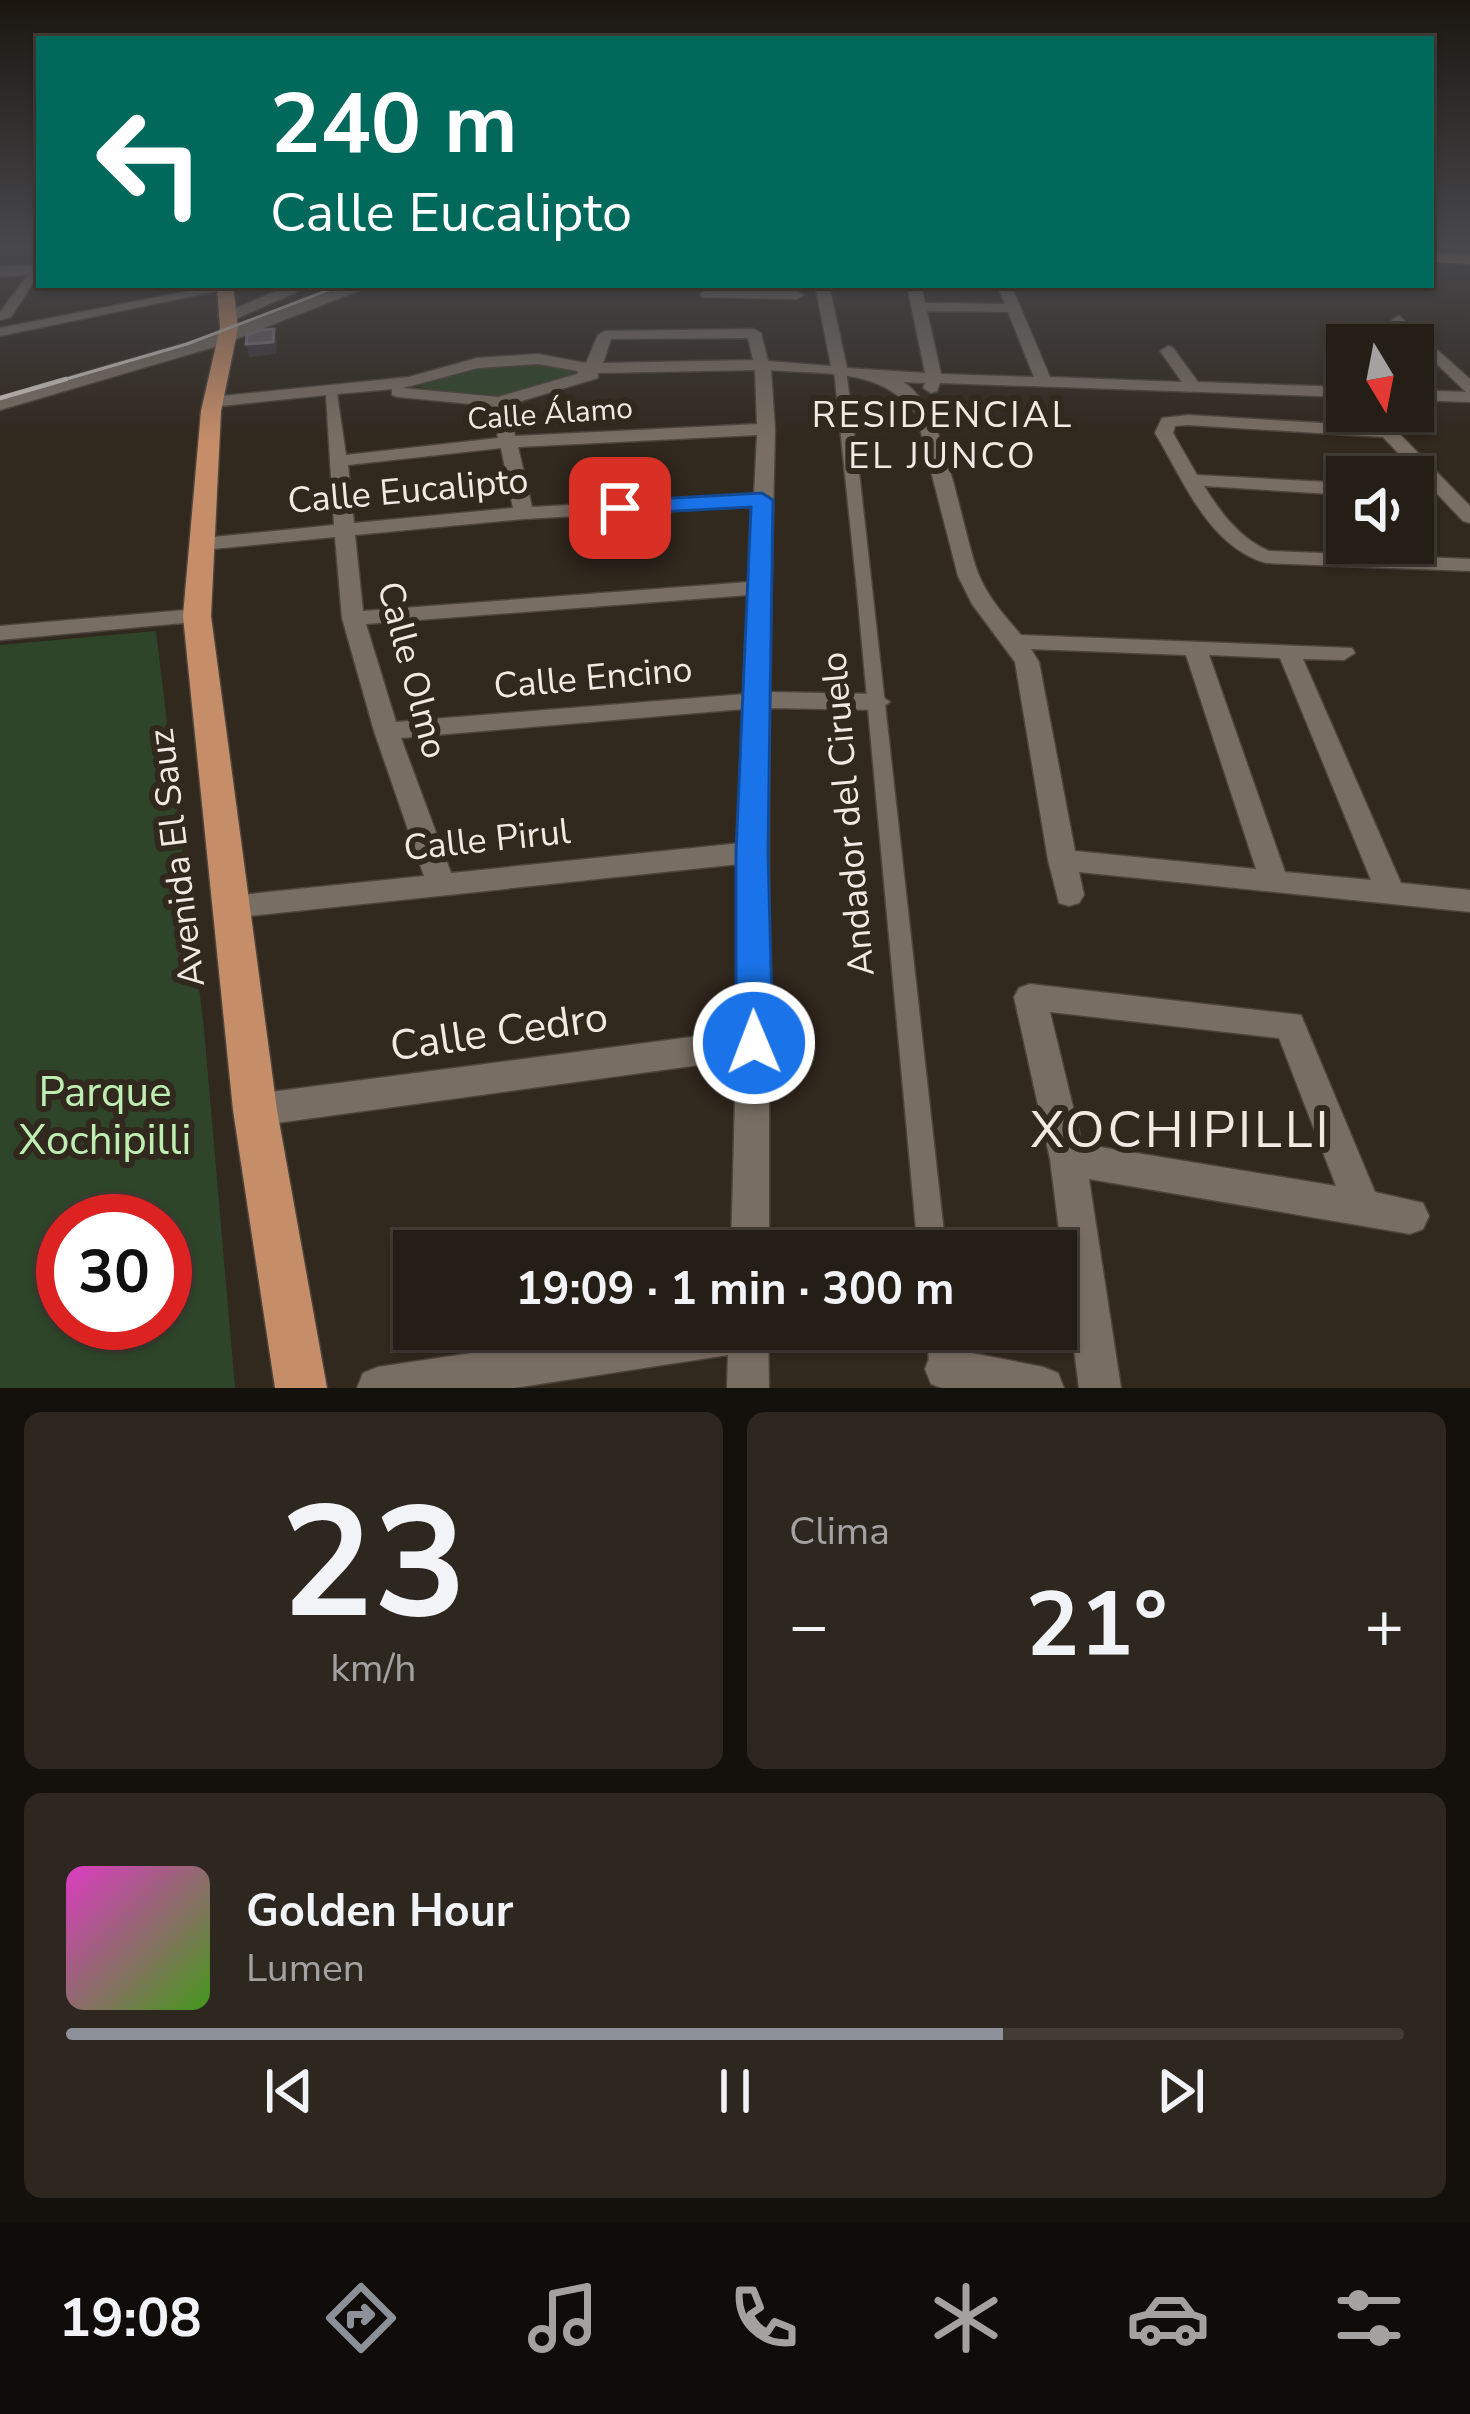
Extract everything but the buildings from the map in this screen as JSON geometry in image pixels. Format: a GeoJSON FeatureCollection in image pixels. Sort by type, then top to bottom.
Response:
{"type":"FeatureCollection","features":[{"type":"Feature","properties":{"kind":"main road"},"geometry":{"type":"LineString","coordinates":[[0,404],[214,312]]}},
{"type":"Feature","properties":{"kind":"main road"},"geometry":{"type":"LineString","coordinates":[[0,391],[140,350],[216,312]]}},
{"type":"Feature","properties":{"kind":"main road","name":"Avenida El Sauz"},"geometry":{"type":"LineString","coordinates":[[226,312],[212,407],[197,616],[256,1110],[301,1388]]}},
{"type":"Feature","properties":{"kind":"street"},"geometry":{"type":"LineString","coordinates":[[2,324],[65,312]]}},
{"type":"Feature","properties":{"kind":"street"},"geometry":{"type":"LineString","coordinates":[[2,324],[155,312]]}},
{"type":"Feature","properties":{"kind":"street"},"geometry":{"type":"LineString","coordinates":[[828,312],[840,370]]}},
{"type":"Feature","properties":{"kind":"street"},"geometry":{"type":"LineString","coordinates":[[919,312],[934,378],[924,412]]}},
{"type":"Feature","properties":{"kind":"street"},"geometry":{"type":"LineString","coordinates":[[1016,312],[1043,380]]}},
{"type":"Feature","properties":{"kind":"street"},"geometry":{"type":"LineString","coordinates":[[1399,320],[1470,393]]}},
{"type":"Feature","properties":{"kind":"street"},"geometry":{"type":"LineString","coordinates":[[585,372],[596,362],[605,335],[754,333],[770,369],[752,852],[750,1230]]}},
{"type":"Feature","properties":{"kind":"street"},"geometry":{"type":"LineString","coordinates":[[677,334],[681,365]]}},
{"type":"Feature","properties":{"kind":"street"},"geometry":{"type":"LineString","coordinates":[[1168,351],[1191,383]]}},
{"type":"Feature","properties":{"kind":"street"},"geometry":{"type":"LineString","coordinates":[[212,407],[410,382],[477,363],[538,359],[585,372],[840,370],[934,378],[1326,391]]}},
{"type":"Feature","properties":{"kind":"street"},"geometry":{"type":"LineString","coordinates":[[212,407],[410,391],[499,403],[585,372],[681,365],[770,369]]}},
{"type":"Feature","properties":{"kind":"street","name":"Andador del Ciruelo"},"geometry":{"type":"LineString","coordinates":[[840,370],[930,1230]]}},
{"type":"Feature","properties":{"kind":"street"},"geometry":{"type":"LineString","coordinates":[[872,375],[904,389],[924,412],[976,592],[996,623],[1018,642],[1027,662],[1069,896]]}},
{"type":"Feature","properties":{"kind":"street"},"geometry":{"type":"LineString","coordinates":[[1434,394],[1470,393]]}},
{"type":"Feature","properties":{"kind":"street","name":"Calle Olmo"},"geometry":{"type":"LineString","coordinates":[[332,398],[353,618],[386,731],[440,884]]}},
{"type":"Feature","properties":{"kind":"street"},"geometry":{"type":"LineString","coordinates":[[499,403],[524,513]]}},
{"type":"Feature","properties":{"kind":"street"},"geometry":{"type":"LineString","coordinates":[[1326,428],[1168,422],[1164,433],[1246,552],[1266,557],[1470,565]]}},
{"type":"Feature","properties":{"kind":"street","name":"Calle Álamo"},"geometry":{"type":"LineString","coordinates":[[338,460],[508,442],[766,429]]}},
{"type":"Feature","properties":{"kind":"street"},"geometry":{"type":"LineString","coordinates":[[1389,432],[1470,517]]}},
{"type":"Feature","properties":{"kind":"street"},"geometry":{"type":"LineString","coordinates":[[1195,480],[1326,487]]}},
{"type":"Feature","properties":{"kind":"street"},"geometry":{"type":"LineString","coordinates":[[1434,493],[1448,494]]}},
{"type":"Feature","properties":{"kind":"street","name":"Calle Eucalipto"},"geometry":{"type":"LineString","coordinates":[[203,544],[524,513],[762,500]]}},
{"type":"Feature","properties":{"kind":"street"},"geometry":{"type":"LineString","coordinates":[[353,618],[761,588]]}},
{"type":"Feature","properties":{"kind":"street"},"geometry":{"type":"LineString","coordinates":[[0,633],[197,616]]}},
{"type":"Feature","properties":{"kind":"street"},"geometry":{"type":"LineString","coordinates":[[1018,642],[1344,653]]}},
{"type":"Feature","properties":{"kind":"street"},"geometry":{"type":"LineString","coordinates":[[1195,648],[1275,883]]}},
{"type":"Feature","properties":{"kind":"street"},"geometry":{"type":"LineString","coordinates":[[1289,652],[1390,894]]}},
{"type":"Feature","properties":{"kind":"street","name":"Calle Encino"},"geometry":{"type":"LineString","coordinates":[[386,731],[760,700],[878,702]]}},
{"type":"Feature","properties":{"kind":"street","name":"Calle Pirul"},"geometry":{"type":"LineString","coordinates":[[231,907],[752,852]]}},
{"type":"Feature","properties":{"kind":"street"},"geometry":{"type":"LineString","coordinates":[[1062,860],[1470,901]]}},
{"type":"Feature","properties":{"kind":"street"},"geometry":{"type":"LineString","coordinates":[[1100,1388],[1068,1159],[1030,997],[1290,1025],[1362,1205]]}},
{"type":"Feature","properties":{"kind":"street","name":"Calle Cedro"},"geometry":{"type":"LineString","coordinates":[[256,1110],[754,1043]]}},
{"type":"Feature","properties":{"kind":"street"},"geometry":{"type":"LineString","coordinates":[[1068,1159],[1410,1216]]}},
{"type":"Feature","properties":{"kind":"street"},"geometry":{"type":"LineString","coordinates":[[378,1388],[620,1350]]}},
{"type":"Feature","properties":{"kind":"street"},"geometry":{"type":"LineString","coordinates":[[748,1350],[748,1388]]}},
{"type":"Feature","properties":{"kind":"street"},"geometry":{"type":"LineString","coordinates":[[945,1362],[1043,1388]]}},
{"type":"Feature","properties":{"kind":"green space"},"geometry":{"type":"Polygon","coordinates":[[[539,363],[578,373],[496,400],[413,386],[477,367],[539,363]]]}},
{"type":"Feature","properties":{"kind":"green space","name":"Parque Xochipilli"},"geometry":{"type":"Polygon","coordinates":[[[156,631],[204,1029],[235,1388],[0,1388],[0,645],[156,631]]]}},
{"type":"Feature","properties":{"kind":"railway"},"geometry":{"type":"LineString","coordinates":[[56,382],[187,344],[272,312]]}},
{"type":"Feature","properties":{"kind":"railway"},"geometry":{"type":"LineString","coordinates":[[0,398],[66,379]]}},
{"type":"Feature","properties":{"kind":"district","name":"RESIDENCIAL EL JUNCO"},"geometry":{"type":"Point","coordinates":[943,436]}},
{"type":"Feature","properties":{"kind":"district","name":"XOCHIPILLI"},"geometry":{"type":"Point","coordinates":[1181,1130]}},
{"type":"Feature","properties":{"kind":"route"},"geometry":{"type":"LineString","coordinates":[[620,508],[762,500],[760,700],[752,852],[754,1043]]}}]}
